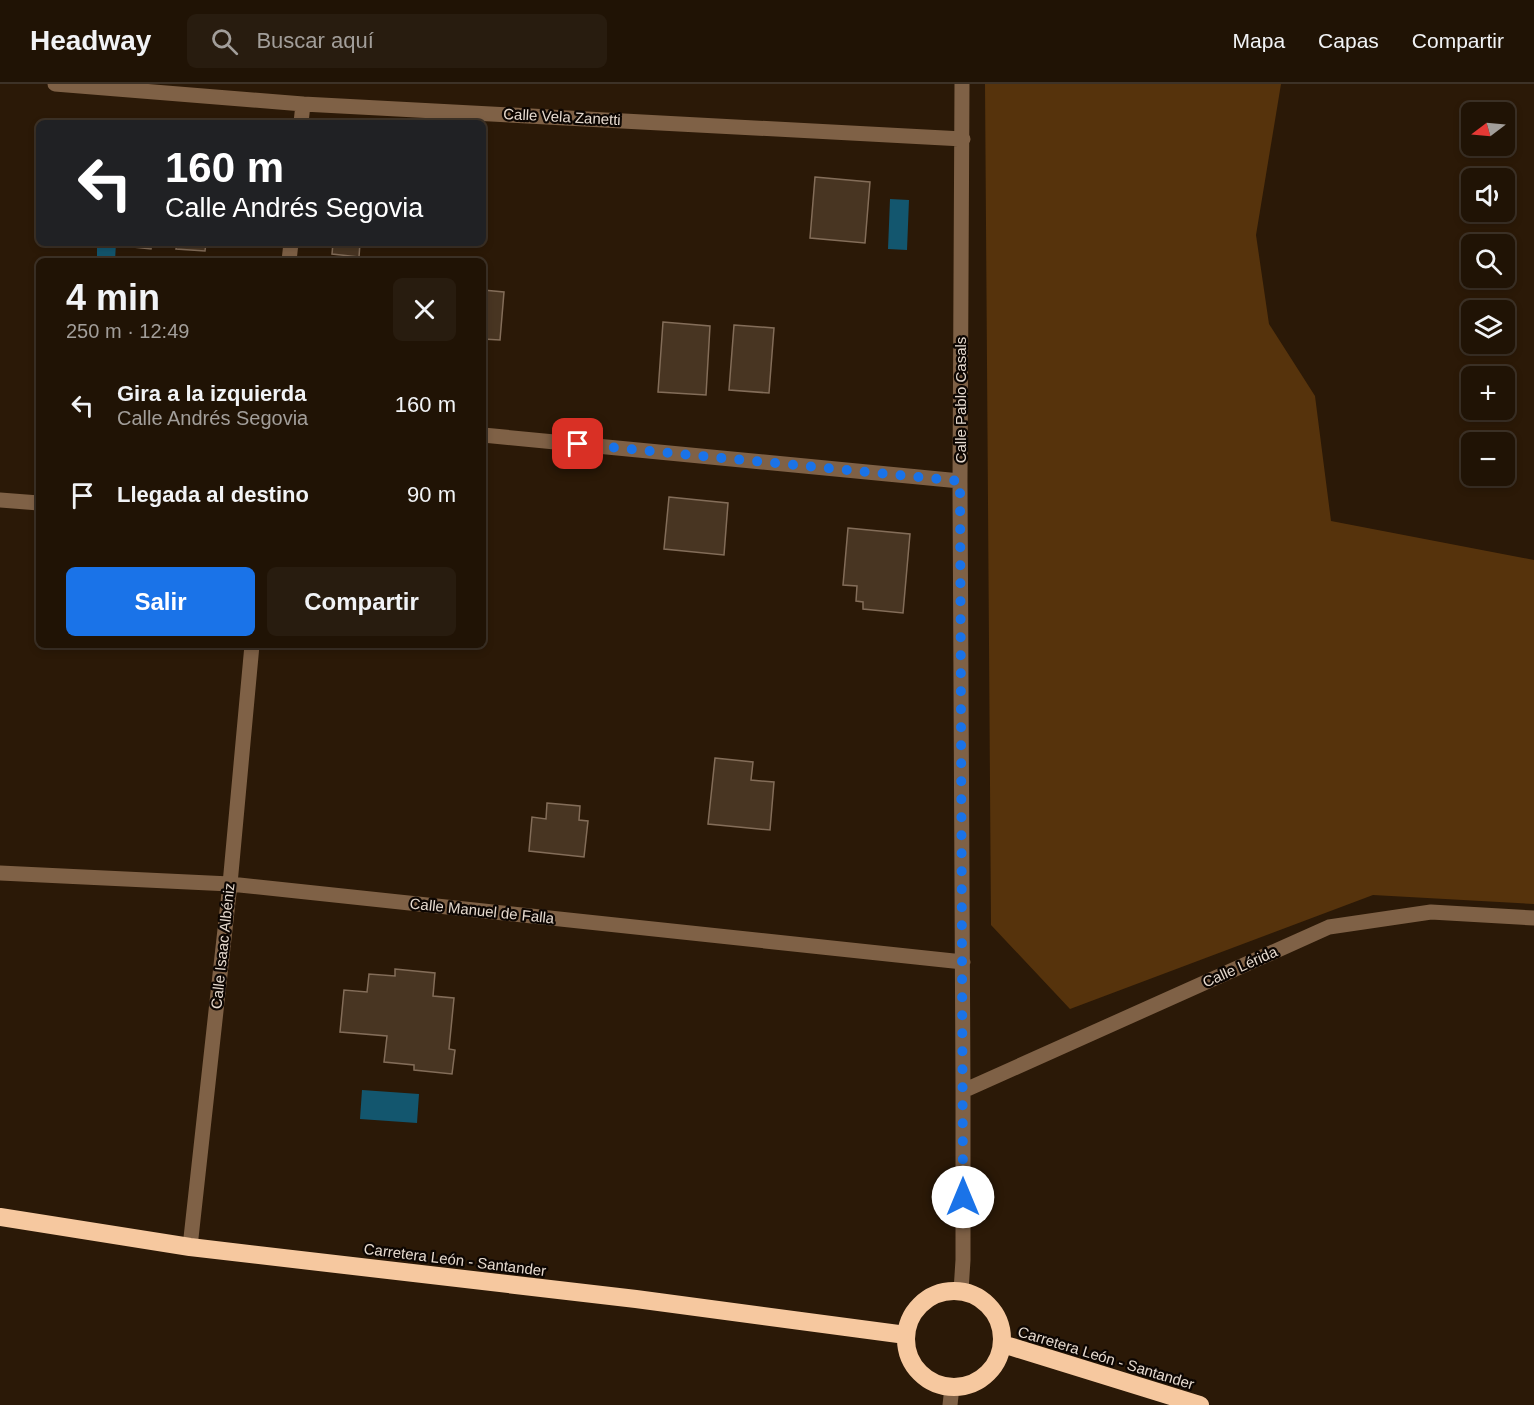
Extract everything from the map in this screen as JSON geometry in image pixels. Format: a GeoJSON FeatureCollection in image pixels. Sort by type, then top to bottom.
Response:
{"type":"FeatureCollection","features":[{"type":"Feature","properties":{"kind":"highway","name":"Carretera León - Santander"},"geometry":{"type":"LineString","coordinates":[[0,1217],[190,1247],[636,1299],[906,1335]]}},
{"type":"Feature","properties":{"kind":"highway"},"geometry":{"type":"LineString","coordinates":[[948,1291],[961,1291],[979,1298],[993,1311],[1002,1335],[1002,1346],[993,1368],[974,1383],[951,1396],[919,1372],[909,1354],[906,1335],[914,1312],[931,1297],[948,1291]]}},
{"type":"Feature","properties":{"kind":"highway","name":"Carretera León - Santander"},"geometry":{"type":"LineString","coordinates":[[1002,1346],[1009,1346],[1200,1405]]}},
{"type":"Feature","properties":{"kind":"street","name":"Calle Vela Zanetti"},"geometry":{"type":"LineString","coordinates":[[55,84],[303,104],[963,139]]}},
{"type":"Feature","properties":{"kind":"street","name":"Calle Pablo Casals"},"geometry":{"type":"LineString","coordinates":[[961,1291],[963,1260],[960,481],[962,84]]}},
{"type":"Feature","properties":{"kind":"street"},"geometry":{"type":"LineString","coordinates":[[301,120],[303,104]]}},
{"type":"Feature","properties":{"kind":"street"},"geometry":{"type":"LineString","coordinates":[[486,435],[960,481]]}},
{"type":"Feature","properties":{"kind":"street"},"geometry":{"type":"LineString","coordinates":[[0,500],[36,503]]}},
{"type":"Feature","properties":{"kind":"street","name":"Calle Isaac Albéniz"},"geometry":{"type":"LineString","coordinates":[[190,1247],[230,884],[252,648]]}},
{"type":"Feature","properties":{"kind":"street","name":"Calle Manuel de Falla"},"geometry":{"type":"LineString","coordinates":[[0,873],[230,884],[963,962]]}},
{"type":"Feature","properties":{"kind":"street","name":"Calle Lérida"},"geometry":{"type":"LineString","coordinates":[[963,1091],[1329,927],[1431,912],[1534,918]]}},
{"type":"Feature","properties":{"kind":"shaded area"},"geometry":{"type":"Polygon","coordinates":[[[985,84],[1281,84],[1256,235],[1269,324],[1315,396],[1331,521],[1534,560],[1534,904],[1373,895],[1070,1009],[991,925],[985,84]]]}},
{"type":"Feature","properties":{"kind":"water"},"geometry":{"type":"Polygon","coordinates":[[[890,199],[909,200],[907,250],[888,249],[890,199]]]}},
{"type":"Feature","properties":{"kind":"water"},"geometry":{"type":"Polygon","coordinates":[[[97,246],[116,246],[115,258],[97,258],[97,246]]]}},
{"type":"Feature","properties":{"kind":"water"},"geometry":{"type":"Polygon","coordinates":[[[362,1090],[419,1094],[417,1123],[360,1119],[362,1090]]]}},
{"type":"Feature","properties":{"kind":"building"},"geometry":{"type":"Polygon","coordinates":[[[815,177],[870,182],[865,243],[810,238],[815,177]]]}},
{"type":"Feature","properties":{"kind":"building"},"geometry":{"type":"Polygon","coordinates":[[[124,246],[152,246],[151,249],[124,246]]]}},
{"type":"Feature","properties":{"kind":"building"},"geometry":{"type":"Polygon","coordinates":[[[176,246],[206,246],[205,251],[176,249],[176,246]]]}},
{"type":"Feature","properties":{"kind":"building"},"geometry":{"type":"Polygon","coordinates":[[[333,246],[360,246],[359,257],[332,254],[333,246]]]}},
{"type":"Feature","properties":{"kind":"building"},"geometry":{"type":"Polygon","coordinates":[[[486,290],[504,292],[500,340],[486,339],[486,290]]]}},
{"type":"Feature","properties":{"kind":"building"},"geometry":{"type":"Polygon","coordinates":[[[663,322],[710,326],[706,395],[658,392],[663,322]]]}},
{"type":"Feature","properties":{"kind":"building"},"geometry":{"type":"Polygon","coordinates":[[[734,325],[774,328],[769,393],[729,390],[734,325]]]}},
{"type":"Feature","properties":{"kind":"building"},"geometry":{"type":"Polygon","coordinates":[[[669,497],[728,503],[724,555],[664,549],[669,497]]]}},
{"type":"Feature","properties":{"kind":"building"},"geometry":{"type":"Polygon","coordinates":[[[848,528],[910,534],[903,613],[863,609],[863,602],[856,601],[857,586],[843,585],[848,528]]]}},
{"type":"Feature","properties":{"kind":"building"},"geometry":{"type":"Polygon","coordinates":[[[715,758],[753,762],[751,780],[774,782],[770,830],[708,824],[715,758]]]}},
{"type":"Feature","properties":{"kind":"building"},"geometry":{"type":"Polygon","coordinates":[[[547,803],[580,806],[579,820],[588,821],[584,857],[529,851],[532,817],[546,819],[547,803]]]}},
{"type":"Feature","properties":{"kind":"building"},"geometry":{"type":"Polygon","coordinates":[[[395,969],[435,973],[433,996],[454,998],[449,1049],[455,1050],[452,1074],[414,1070],[414,1065],[384,1062],[387,1036],[340,1032],[344,990],[367,992],[369,974],[395,976],[395,969]]]}},
{"type":"Feature","properties":{"kind":"route"},"geometry":{"type":"LineString","coordinates":[[578,444],[960,481],[963,1197]]}}]}
